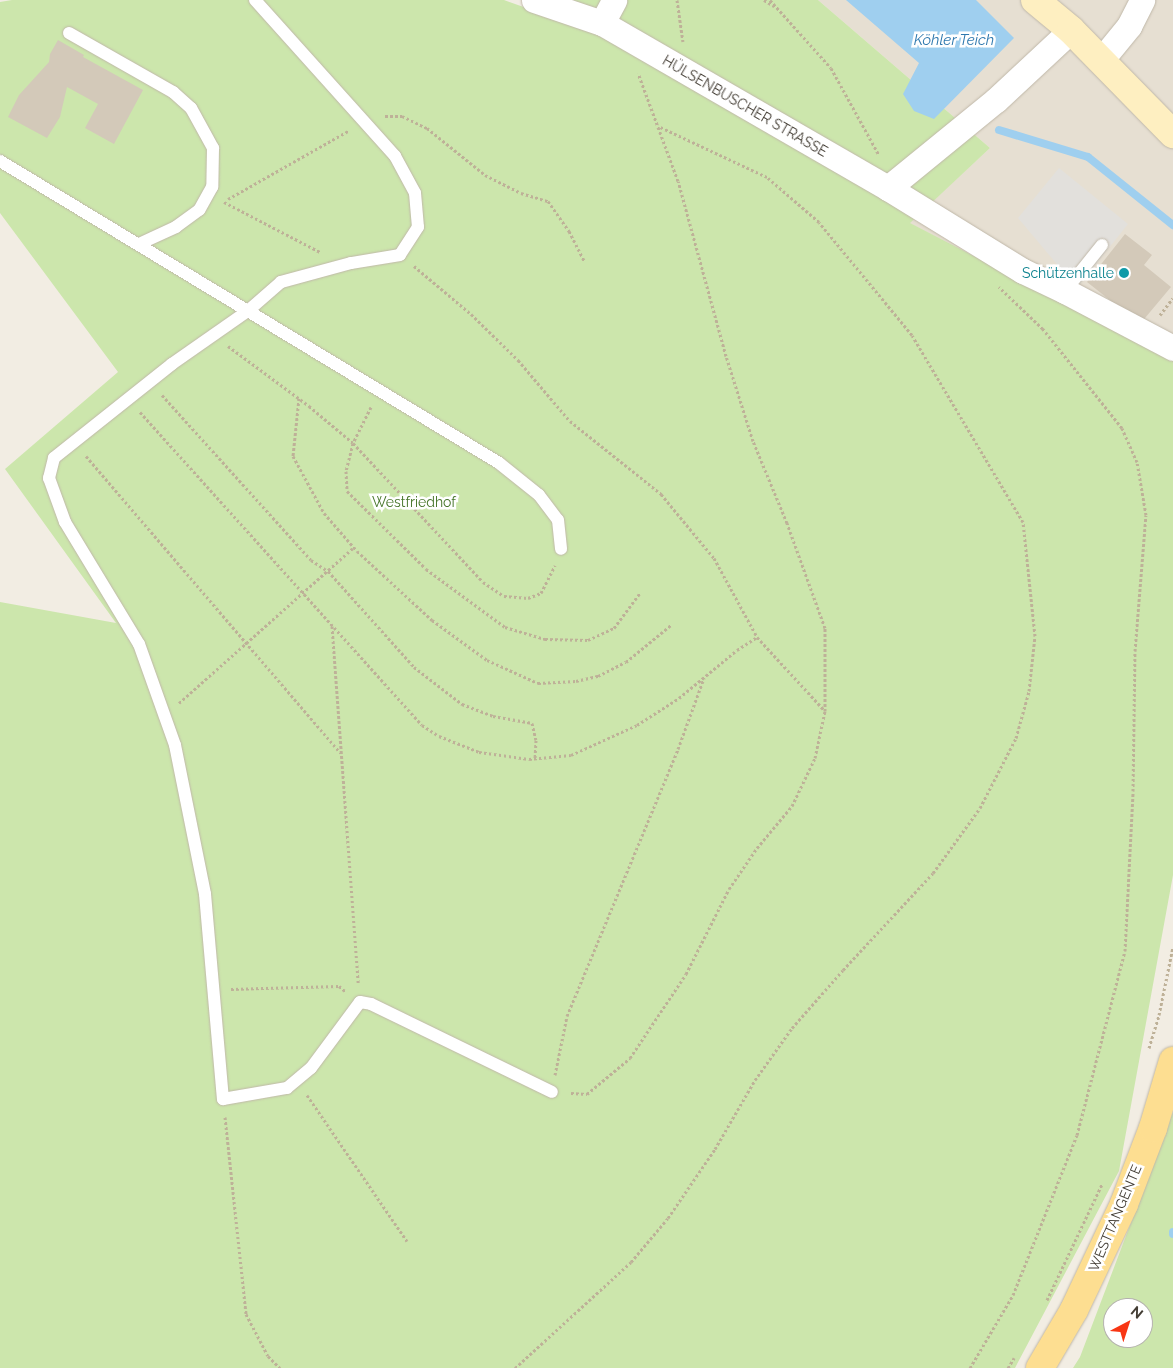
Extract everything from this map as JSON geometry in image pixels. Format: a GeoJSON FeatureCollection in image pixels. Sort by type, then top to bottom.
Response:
{"type":"FeatureCollection","features":[{"type":"Feature","properties":{"kind":"main road"},"geometry":{"type":"LineString","coordinates":[[1035,0],[1102,59],[1173,134]]}},
{"type":"Feature","properties":{"kind":"main road","name":"WESTTANGENTE"},"geometry":{"type":"LineString","coordinates":[[1040,1368],[1074,1310],[1124,1204],[1153,1128],[1173,1061]]}},
{"type":"Feature","properties":{"kind":"street","name":"HÜLSENBUSCHER STRASSE"},"geometry":{"type":"LineString","coordinates":[[534,0],[602,23],[888,188],[1023,271],[1173,348]]}},
{"type":"Feature","properties":{"kind":"street"},"geometry":{"type":"LineString","coordinates":[[602,23],[614,0]]}},
{"type":"Feature","properties":{"kind":"street"},"geometry":{"type":"LineString","coordinates":[[1102,59],[1128,26],[1142,0]]}},
{"type":"Feature","properties":{"kind":"street"},"geometry":{"type":"LineString","coordinates":[[888,188],[996,100],[1071,30]]}},
{"type":"Feature","properties":{"kind":"lane"},"geometry":{"type":"LineString","coordinates":[[255,0],[395,156],[415,193],[418,227],[400,255],[343,265],[281,282],[249,310],[150,382],[54,458],[49,478],[65,522],[139,644],[175,745],[205,894],[224,1099],[287,1088],[311,1068],[360,1002],[371,1004],[552,1092]]}},
{"type":"Feature","properties":{"kind":"lane"},"geometry":{"type":"LineString","coordinates":[[69,33],[173,92],[191,108],[213,148],[212,187],[199,210],[176,227],[139,244]]}},
{"type":"Feature","properties":{"kind":"lane"},"geometry":{"type":"LineString","coordinates":[[0,161],[499,463],[540,496],[558,520],[561,549]]}},
{"type":"Feature","properties":{"kind":"lane"},"geometry":{"type":"LineString","coordinates":[[1065,291],[1102,245]]}},
{"type":"Feature","properties":{"kind":"path"},"geometry":{"type":"LineString","coordinates":[[677,0],[688,72]]}},
{"type":"Feature","properties":{"kind":"path"},"geometry":{"type":"LineString","coordinates":[[764,0],[782,12]]}},
{"type":"Feature","properties":{"kind":"path"},"geometry":{"type":"LineString","coordinates":[[770,0],[830,68],[877,149],[888,188]]}},
{"type":"Feature","properties":{"kind":"path"},"geometry":{"type":"LineString","coordinates":[[636,68],[678,180],[726,356],[753,442],[787,523],[825,628],[826,711],[815,758],[792,806],[757,848],[729,889],[686,974],[630,1058],[587,1094],[552,1092],[567,1016],[678,749],[704,678]]}},
{"type":"Feature","properties":{"kind":"path"},"geometry":{"type":"LineString","coordinates":[[199,210],[224,202],[362,119],[402,116],[427,128],[485,176],[521,193],[548,201],[569,231],[584,261]]}},
{"type":"Feature","properties":{"kind":"path"},"geometry":{"type":"LineString","coordinates":[[515,1368],[631,1262],[668,1218],[710,1156],[755,1080],[792,1028],[933,873],[980,808],[1016,738],[1029,691],[1035,636],[1023,522],[912,335],[819,222],[767,177],[658,126]]}},
{"type":"Feature","properties":{"kind":"path"},"geometry":{"type":"LineString","coordinates":[[224,202],[343,265]]}},
{"type":"Feature","properties":{"kind":"path"},"geometry":{"type":"LineString","coordinates":[[400,255],[471,314],[511,353],[570,421],[661,494],[714,558],[757,637],[826,711]]}},
{"type":"Feature","properties":{"kind":"path"},"geometry":{"type":"LineString","coordinates":[[970,1368],[1013,1295],[1077,1135],[1125,952],[1133,791],[1136,651],[1146,515],[1137,462],[1122,428],[1043,329],[993,282]]}},
{"type":"Feature","properties":{"kind":"path"},"geometry":{"type":"LineString","coordinates":[[213,335],[299,398],[353,443],[482,582],[504,596],[528,598],[541,592],[561,549]]}},
{"type":"Feature","properties":{"kind":"path"},"geometry":{"type":"LineString","coordinates":[[150,382],[311,560],[328,571],[414,667],[462,704],[493,716],[532,724],[536,740],[535,759]]}},
{"type":"Feature","properties":{"kind":"path"},"geometry":{"type":"LineString","coordinates":[[379,390],[353,443],[346,470],[347,491],[426,569],[505,627],[545,639],[588,640],[614,628],[640,593]]}},
{"type":"Feature","properties":{"kind":"path"},"geometry":{"type":"LineString","coordinates":[[299,398],[294,456],[324,513],[354,547],[432,620],[487,660],[538,683],[576,681],[598,676],[626,662],[671,625]]}},
{"type":"Feature","properties":{"kind":"path"},"geometry":{"type":"LineString","coordinates":[[128,399],[422,725],[439,736],[479,752],[535,759],[571,755],[618,735],[680,698],[737,650],[757,637]]}},
{"type":"Feature","properties":{"kind":"path"},"geometry":{"type":"LineString","coordinates":[[74,442],[341,753]]}},
{"type":"Feature","properties":{"kind":"path"},"geometry":{"type":"LineString","coordinates":[[165,716],[301,592],[354,547]]}},
{"type":"Feature","properties":{"kind":"path"},"geometry":{"type":"LineString","coordinates":[[332,626],[360,1002]]}},
{"type":"Feature","properties":{"kind":"path"},"geometry":{"type":"LineString","coordinates":[[1148,1052],[1159,1014],[1173,947]]}},
{"type":"Feature","properties":{"kind":"path"},"geometry":{"type":"LineString","coordinates":[[214,989],[339,986],[360,1002]]}},
{"type":"Feature","properties":{"kind":"path"},"geometry":{"type":"LineString","coordinates":[[297,1080],[408,1241]]}},
{"type":"Feature","properties":{"kind":"path"},"geometry":{"type":"LineString","coordinates":[[224,1099],[246,1314],[268,1356],[280,1368]]}},
{"type":"Feature","properties":{"kind":"path"},"geometry":{"type":"LineString","coordinates":[[1045,1304],[1103,1181]]}},
{"type":"Feature","properties":{"kind":"path"},"geometry":{"type":"LineString","coordinates":[[1008,1368],[1018,1352]]}},
{"type":"Feature","properties":{"kind":"shaded area"},"geometry":{"type":"Polygon","coordinates":[[[818,0],[1173,0],[1173,359],[909,223],[990,148],[818,0]]]}},
{"type":"Feature","properties":{"kind":"shaded area"},"geometry":{"type":"Polygon","coordinates":[[[1059,168],[1128,224],[1077,288],[1018,218],[1059,168]]]}},
{"type":"Feature","properties":{"kind":"green space","name":"Westfriedhof"},"geometry":{"type":"Polygon","coordinates":[[[12,0],[504,0],[580,27],[574,0],[818,0],[990,148],[910,223],[1173,359],[1173,875],[1119,1171],[1015,1368],[0,1368],[0,602],[116,623],[5,469],[118,372],[0,213],[0,2],[12,0]]]}},
{"type":"Feature","properties":{"kind":"green space"},"geometry":{"type":"Polygon","coordinates":[[[1173,1112],[1173,1368],[1073,1368],[1080,1357],[1173,1112]]]}},
{"type":"Feature","properties":{"kind":"water","name":"Köhler Teich"},"geometry":{"type":"Polygon","coordinates":[[[846,0],[976,0],[1014,38],[934,119],[914,111],[903,94],[919,63],[846,0]]]}},
{"type":"Feature","properties":{"kind":"building"},"geometry":{"type":"Polygon","coordinates":[[[58,40],[84,55],[83,57],[143,90],[114,144],[85,128],[98,104],[67,87],[60,117],[47,138],[8,117],[19,95],[49,62],[50,54],[58,40]]]}},
{"type":"Feature","properties":{"kind":"building","name":"Schützenhalle"},"geometry":{"type":"Polygon","coordinates":[[[1125,234],[1152,255],[1144,265],[1171,287],[1140,324],[1087,282],[1125,234]]]}},
{"type":"Feature","properties":{"kind":"waterway"},"geometry":{"type":"LineString","coordinates":[[999,130],[1088,157],[1173,225]]}},
{"type":"Feature","properties":{"kind":"place","name":"Schützenhalle"},"geometry":{"type":"Point","coordinates":[1124,273]}}]}
